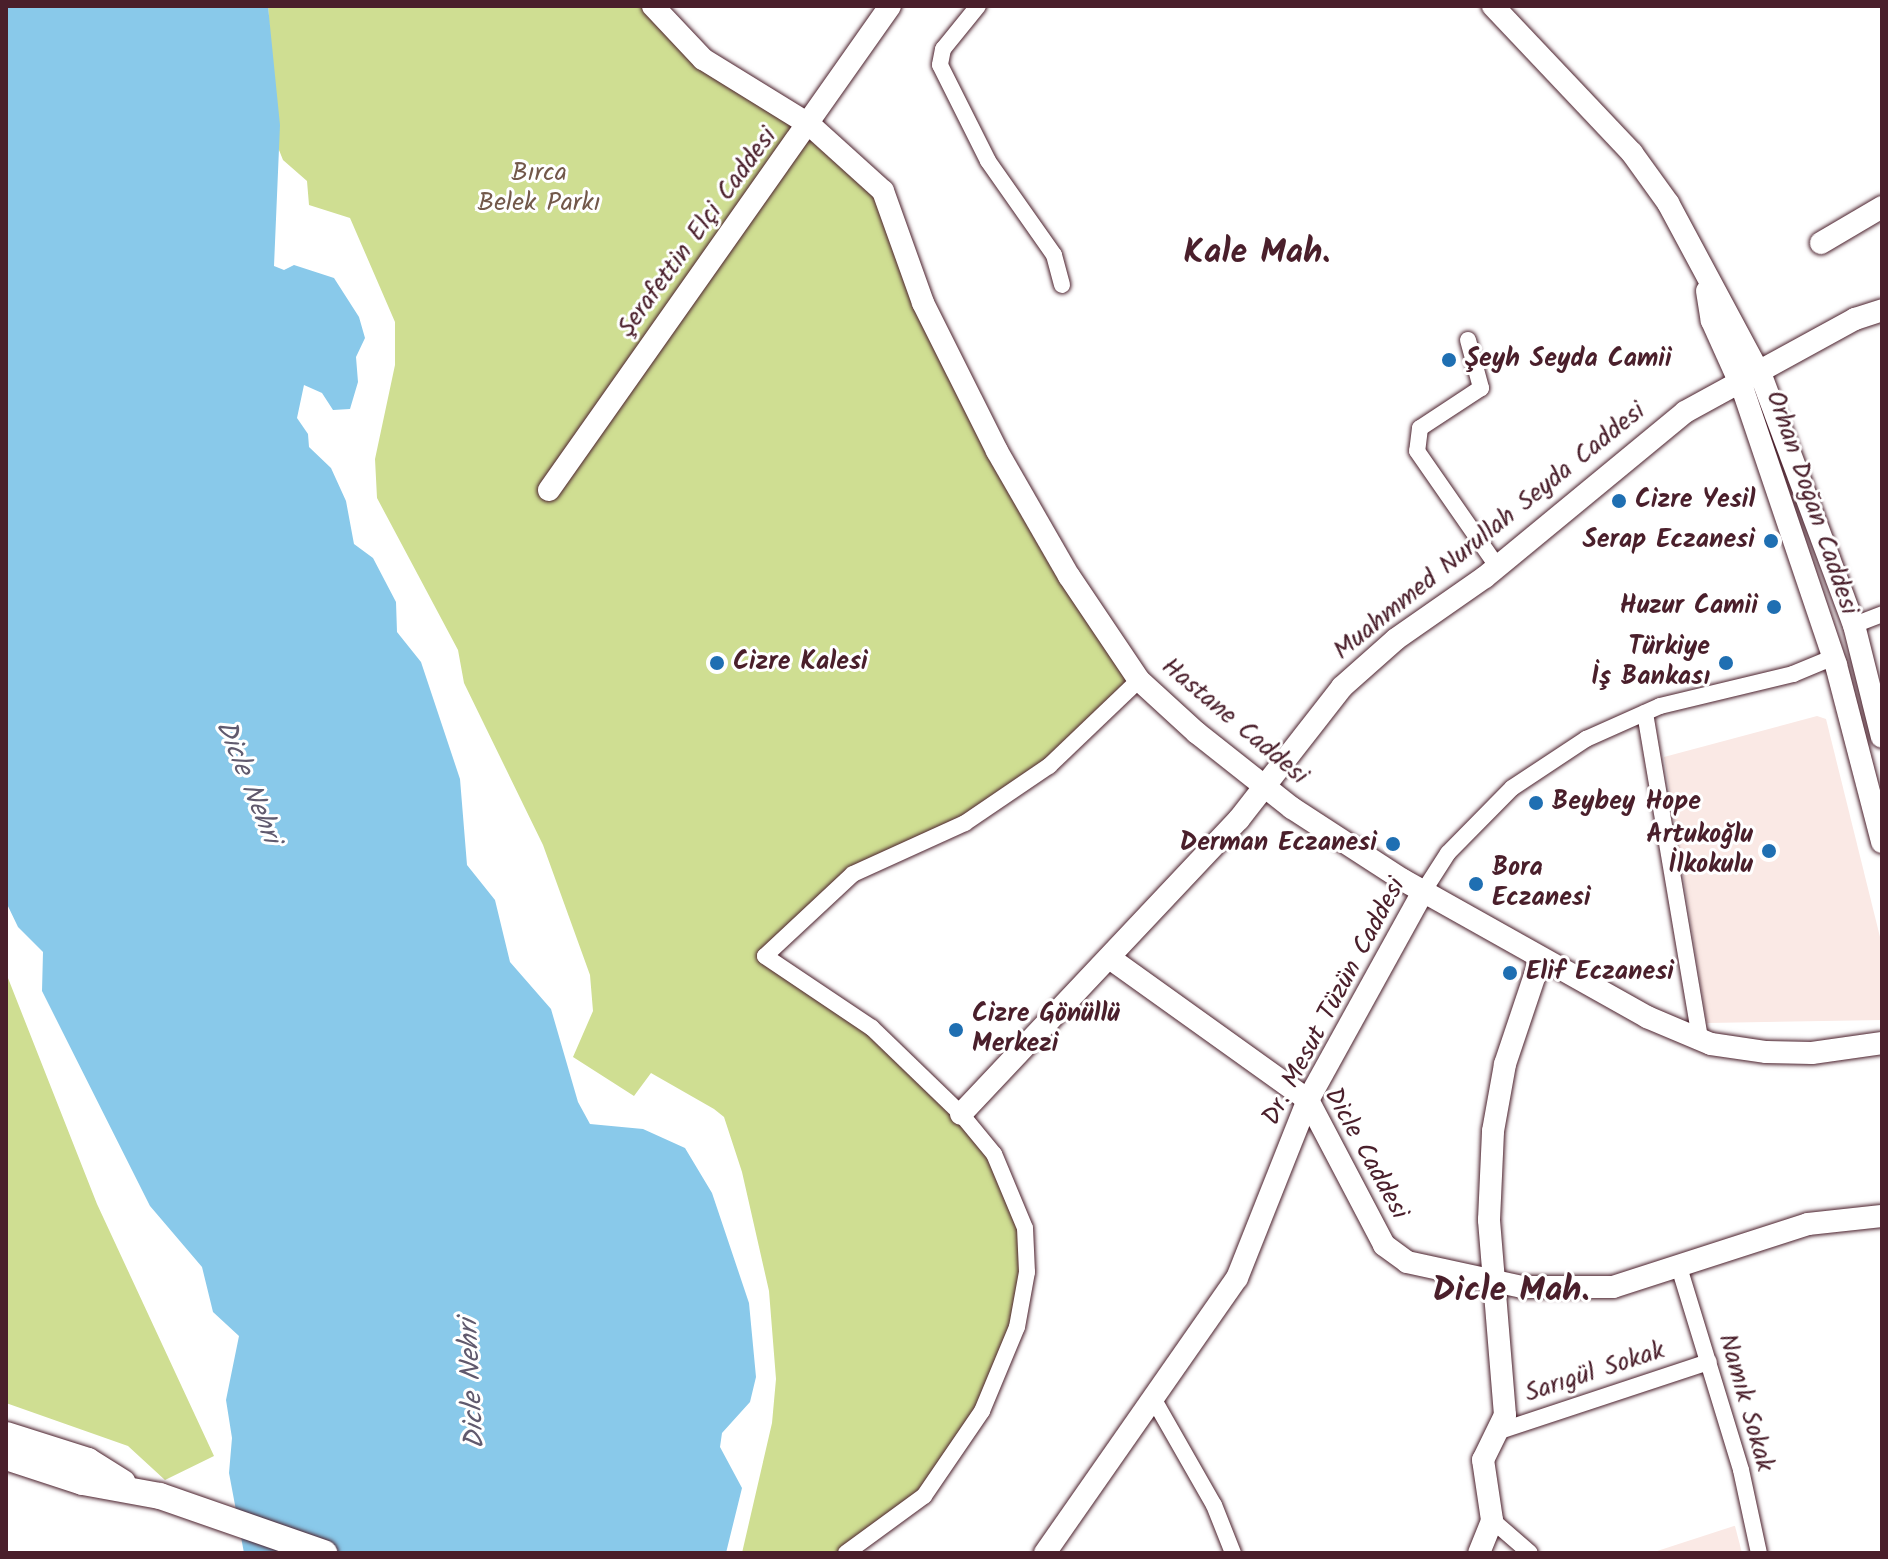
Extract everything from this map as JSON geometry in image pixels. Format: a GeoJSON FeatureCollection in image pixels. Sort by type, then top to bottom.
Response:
{"type":"FeatureCollection","features":[{"type":"Feature","properties":{"kind":"main road"},"geometry":{"type":"LineString","coordinates":[[6,1435],[88,1461],[130,1487]]}},
{"type":"Feature","properties":{"kind":"main road"},"geometry":{"type":"LineString","coordinates":[[6,1457],[83,1482],[130,1487],[324,1553]]}},
{"type":"Feature","properties":{"kind":"street","name":"Hastane Caddesi"},"geometry":{"type":"LineString","coordinates":[[653,6],[703,59],[810,125],[883,191],[923,303],[997,451],[1069,576],[1139,680],[1197,733],[1292,808],[1423,892],[1540,960],[1700,1039],[1766,1052],[1812,1053],[1882,1043]]}},
{"type":"Feature","properties":{"kind":"street","name":"Şerafettin Elçi Caddesi"},"geometry":{"type":"LineString","coordinates":[[549,490],[810,125],[890,6]]}},
{"type":"Feature","properties":{"kind":"street"},"geometry":{"type":"LineString","coordinates":[[978,6],[943,49],[940,65],[988,161],[1054,255],[1062,285]]}},
{"type":"Feature","properties":{"kind":"street","name":"Orhan Doğan Caddesi"},"geometry":{"type":"LineString","coordinates":[[1493,6],[1632,153],[1668,203],[1750,378],[1854,625],[1882,737]]}},
{"type":"Feature","properties":{"kind":"street"},"geometry":{"type":"LineString","coordinates":[[1821,243],[1882,207]]}},
{"type":"Feature","properties":{"kind":"street","name":"Muahmmed Nurullah Seyda Caddesi"},"geometry":{"type":"LineString","coordinates":[[961,1114],[1111,959],[1239,819],[1342,687],[1396,639],[1497,566],[1685,412],[1855,319],[1882,310]]}},
{"type":"Feature","properties":{"kind":"street"},"geometry":{"type":"LineString","coordinates":[[1468,340],[1481,388],[1420,428],[1417,451],[1497,566]]}},
{"type":"Feature","properties":{"kind":"street","name":"Orhan Doğan Caddesi"},"geometry":{"type":"LineString","coordinates":[[1750,378],[1834,657],[1882,842]]}},
{"type":"Feature","properties":{"kind":"street"},"geometry":{"type":"LineString","coordinates":[[1834,657],[1854,625],[1882,614]]}},
{"type":"Feature","properties":{"kind":"street","name":"Dr. Mesut Tüzün Caddesi"},"geometry":{"type":"LineString","coordinates":[[1045,1553],[1237,1278],[1308,1100],[1423,892],[1448,853],[1512,788],[1586,739],[1645,713],[1793,674],[1834,657]]}},
{"type":"Feature","properties":{"kind":"street"},"geometry":{"type":"LineString","coordinates":[[846,1553],[903,1516],[940,1477],[982,1411],[1017,1327],[1027,1250],[1019,1208],[994,1154],[961,1114],[872,1028],[765,956],[853,874],[965,823],[1049,766],[1139,680]]}},
{"type":"Feature","properties":{"kind":"street"},"geometry":{"type":"LineString","coordinates":[[1645,713],[1700,1039]]}},
{"type":"Feature","properties":{"kind":"street","name":"Dicle Caddesi"},"geometry":{"type":"LineString","coordinates":[[1111,959],[1308,1100],[1384,1245],[1407,1262],[1523,1287],[1613,1287],[1808,1224],[1882,1216]]}},
{"type":"Feature","properties":{"kind":"street"},"geometry":{"type":"LineString","coordinates":[[1479,1553],[1492,1520],[1483,1460],[1505,1415],[1493,1282],[1493,1131],[1505,1064],[1540,960]]}},
{"type":"Feature","properties":{"kind":"street","name":"Namık Sokak"},"geometry":{"type":"LineString","coordinates":[[1679,1267],[1709,1362],[1759,1553]]}},
{"type":"Feature","properties":{"kind":"street","name":"Sarıgül Sokak"},"geometry":{"type":"LineString","coordinates":[[1497,1432],[1709,1362]]}},
{"type":"Feature","properties":{"kind":"street"},"geometry":{"type":"LineString","coordinates":[[1154,1400],[1214,1505],[1233,1553]]}},
{"type":"Feature","properties":{"kind":"street"},"geometry":{"type":"LineString","coordinates":[[1492,1520],[1530,1553]]}},
{"type":"Feature","properties":{"kind":"shaded area","name":"Artukoğlu İlkokulu"},"geometry":{"type":"Polygon","coordinates":[[[1817,716],[1826,719],[1882,945],[1882,1020],[1707,1023],[1664,757],[1817,716]]]}},
{"type":"Feature","properties":{"kind":"shaded area"},"geometry":{"type":"Polygon","coordinates":[[[1734,1526],[1742,1553],[1651,1553],[1734,1526]]]}},
{"type":"Feature","properties":{"kind":"green space","name":"Bırca Belek Parkı"},"geometry":{"type":"Polygon","coordinates":[[[268,6],[653,6],[670,28],[860,166],[923,303],[1139,680],[1049,766],[965,823],[853,874],[765,956],[828,996],[975,1130],[1025,1228],[1017,1327],[940,1477],[846,1553],[742,1553],[772,1423],[776,1379],[769,1291],[742,1172],[724,1117],[714,1109],[651,1073],[634,1096],[573,1057],[593,1011],[590,975],[543,845],[464,683],[458,650],[377,498],[375,459],[395,365],[395,322],[350,218],[309,205],[307,181],[283,160],[277,145],[268,6]]]}},
{"type":"Feature","properties":{"kind":"green space"},"geometry":{"type":"Polygon","coordinates":[[[6,973],[97,1204],[214,1456],[165,1480],[128,1446],[6,1403],[6,973]]]}},
{"type":"Feature","properties":{"kind":"water","name":"Dicle Nehri"},"geometry":{"type":"Polygon","coordinates":[[[6,6],[268,6],[280,125],[274,266],[284,270],[294,265],[334,278],[359,317],[365,338],[356,357],[358,382],[350,409],[333,410],[322,393],[304,385],[297,418],[308,434],[309,447],[331,468],[346,501],[354,544],[373,558],[396,602],[397,632],[421,662],[460,779],[467,865],[495,900],[510,962],[551,1009],[578,1102],[590,1124],[643,1129],[685,1148],[712,1193],[749,1303],[756,1377],[750,1402],[722,1433],[720,1447],[742,1488],[726,1553],[244,1553],[229,1473],[232,1438],[226,1400],[239,1336],[213,1312],[202,1267],[150,1206],[42,991],[43,952],[18,927],[6,902],[6,6]]]}},
{"type":"Feature","properties":{"kind":"place","name":"Şeyh Seyda Camii"},"geometry":{"type":"Point","coordinates":[1449,360]}},
{"type":"Feature","properties":{"kind":"place","name":"Cizre Yesil"},"geometry":{"type":"Point","coordinates":[1619,501]}},
{"type":"Feature","properties":{"kind":"place","name":"Serap Eczanesi"},"geometry":{"type":"Point","coordinates":[1771,541]}},
{"type":"Feature","properties":{"kind":"place","name":"Huzur Camii"},"geometry":{"type":"Point","coordinates":[1774,607]}},
{"type":"Feature","properties":{"kind":"place","name":"Cizre Kalesi"},"geometry":{"type":"Point","coordinates":[717,663]}},
{"type":"Feature","properties":{"kind":"place","name":"Türkiye İş Bankası"},"geometry":{"type":"Point","coordinates":[1726,663]}},
{"type":"Feature","properties":{"kind":"place","name":"Beybey Hope"},"geometry":{"type":"Point","coordinates":[1536,803]}},
{"type":"Feature","properties":{"kind":"place","name":"Derman Eczanesi"},"geometry":{"type":"Point","coordinates":[1393,844]}},
{"type":"Feature","properties":{"kind":"place","name":"Artukoğlu İlkokulu"},"geometry":{"type":"Point","coordinates":[1769,851]}},
{"type":"Feature","properties":{"kind":"place","name":"Bora Eczanesi"},"geometry":{"type":"Point","coordinates":[1476,884]}},
{"type":"Feature","properties":{"kind":"place","name":"Elif Eczanesi"},"geometry":{"type":"Point","coordinates":[1510,973]}},
{"type":"Feature","properties":{"kind":"place","name":"Cizre Gönüllü Merkezi"},"geometry":{"type":"Point","coordinates":[956,1030]}},
{"type":"Feature","properties":{"kind":"district","name":"Kale Mah."},"geometry":{"type":"Point","coordinates":[1257,254]}},
{"type":"Feature","properties":{"kind":"district","name":"Dicle Mah."},"geometry":{"type":"Point","coordinates":[1511,1292]}}]}
